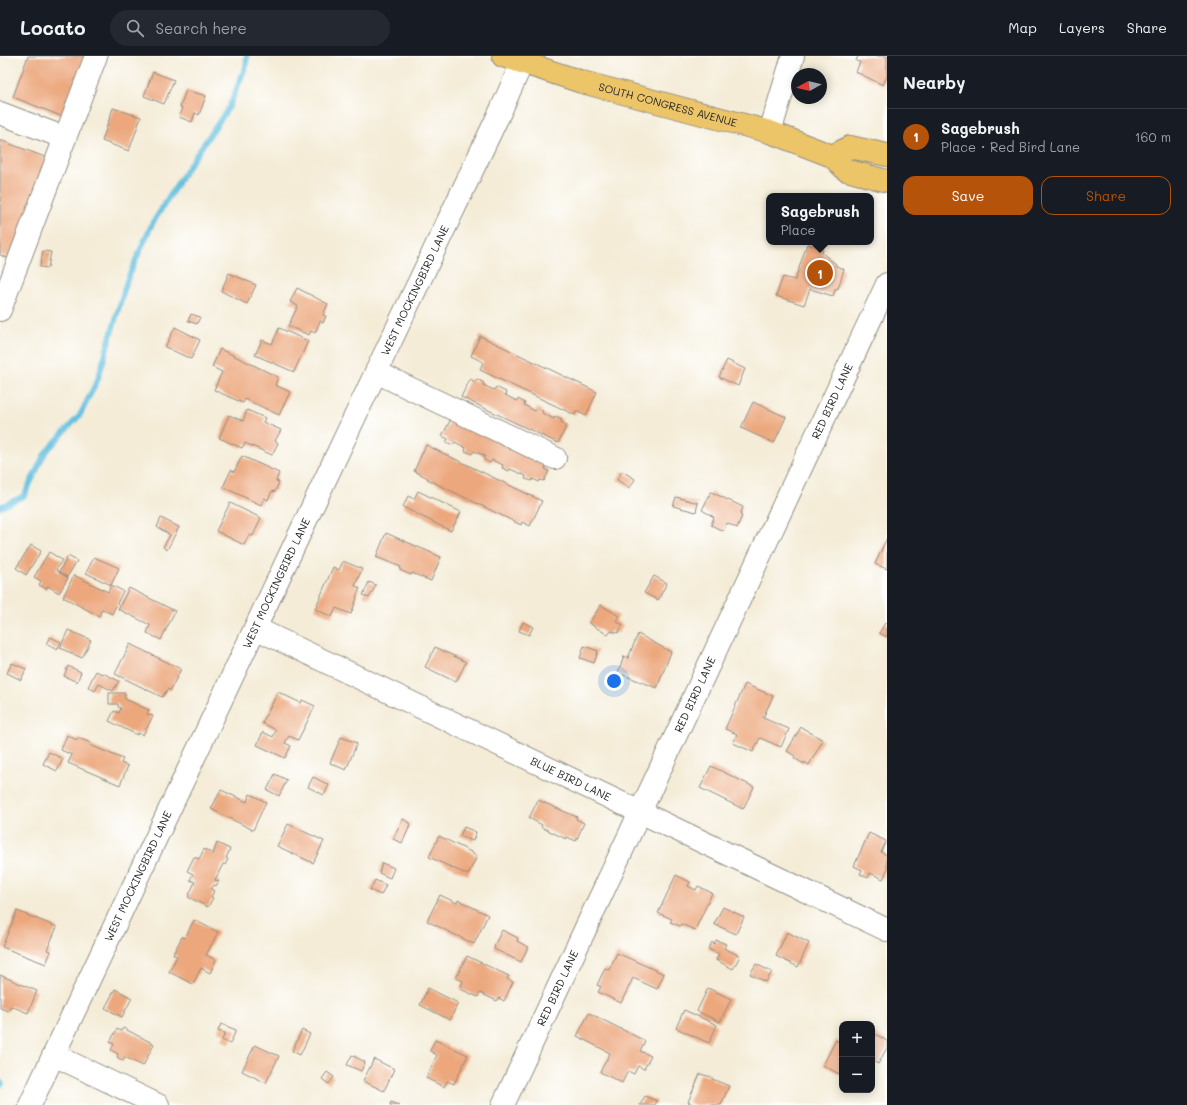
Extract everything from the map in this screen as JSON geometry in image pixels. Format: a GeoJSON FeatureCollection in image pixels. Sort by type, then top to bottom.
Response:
{"type":"FeatureCollection","features":[{"type":"Feature","properties":{"kind":"main road","name":"SOUTH CONGRESS AVENUE"},"geometry":{"type":"LineString","coordinates":[[517,58],[589,84],[770,132],[832,156],[846,170],[887,181]]}},
{"type":"Feature","properties":{"kind":"main road"},"geometry":{"type":"LineString","coordinates":[[832,156],[850,147],[887,155]]}},
{"type":"Feature","properties":{"kind":"street"},"geometry":{"type":"LineString","coordinates":[[0,310],[6,278],[65,138],[96,56]]}},
{"type":"Feature","properties":{"kind":"street"},"geometry":{"type":"LineString","coordinates":[[770,132],[793,56]]}},
{"type":"Feature","properties":{"kind":"street","name":"WEST MOCKINGBIRD LANE"},"geometry":{"type":"LineString","coordinates":[[30,1105],[494,124],[517,58]]}},
{"type":"Feature","properties":{"kind":"street"},"geometry":{"type":"LineString","coordinates":[[0,112],[65,138]]}},
{"type":"Feature","properties":{"kind":"street","name":"RED BIRD LANE"},"geometry":{"type":"LineString","coordinates":[[503,1105],[887,284]]}},
{"type":"Feature","properties":{"kind":"street"},"geometry":{"type":"LineString","coordinates":[[376,372],[555,458]]}},
{"type":"Feature","properties":{"kind":"street","name":"BLUE BIRD LANE"},"geometry":{"type":"LineString","coordinates":[[255,628],[887,930]]}},
{"type":"Feature","properties":{"kind":"street"},"geometry":{"type":"LineString","coordinates":[[54,1055],[158,1105]]}},
{"type":"Feature","properties":{"kind":"building"},"geometry":{"type":"Polygon","coordinates":[[[28,56],[90,56],[66,118],[13,97],[28,56]]]}},
{"type":"Feature","properties":{"kind":"building"},"geometry":{"type":"Polygon","coordinates":[[[858,56],[887,56],[887,76],[883,85],[856,72],[860,62],[856,61],[858,56]]]}},
{"type":"Feature","properties":{"kind":"building"},"geometry":{"type":"Polygon","coordinates":[[[153,72],[174,80],[164,104],[144,96],[153,72]]]}},
{"type":"Feature","properties":{"kind":"building"},"geometry":{"type":"Polygon","coordinates":[[[186,90],[206,96],[199,115],[195,113],[192,122],[179,117],[182,108],[180,107],[186,90]]]}},
{"type":"Feature","properties":{"kind":"building"},"geometry":{"type":"Polygon","coordinates":[[[113,108],[141,117],[129,151],[102,141],[113,108]]]}},
{"type":"Feature","properties":{"kind":"building"},"geometry":{"type":"Polygon","coordinates":[[[0,140],[50,159],[12,260],[0,255],[0,140]]]}},
{"type":"Feature","properties":{"kind":"building"},"geometry":{"type":"Polygon","coordinates":[[[807,245],[823,248],[822,253],[836,264],[836,266],[844,269],[838,289],[836,288],[833,296],[810,289],[804,305],[776,296],[783,277],[795,280],[807,245]]]}},
{"type":"Feature","properties":{"kind":"building"},"geometry":{"type":"Polygon","coordinates":[[[43,251],[51,252],[48,268],[40,267],[43,251]]]}},
{"type":"Feature","properties":{"kind":"building"},"geometry":{"type":"Polygon","coordinates":[[[229,273],[256,285],[247,304],[221,291],[229,273]]]}},
{"type":"Feature","properties":{"kind":"building"},"geometry":{"type":"Polygon","coordinates":[[[297,288],[328,304],[323,315],[326,316],[323,323],[320,321],[315,333],[311,331],[309,335],[288,326],[298,306],[290,302],[297,288]]]}},
{"type":"Feature","properties":{"kind":"building"},"geometry":{"type":"Polygon","coordinates":[[[191,314],[200,317],[197,324],[188,321],[191,314]]]}},
{"type":"Feature","properties":{"kind":"building"},"geometry":{"type":"Polygon","coordinates":[[[175,327],[200,340],[191,359],[165,347],[175,327]]]}},
{"type":"Feature","properties":{"kind":"building"},"geometry":{"type":"Polygon","coordinates":[[[279,328],[308,341],[294,372],[255,355],[262,340],[272,344],[279,328]]]}},
{"type":"Feature","properties":{"kind":"building"},"geometry":{"type":"Polygon","coordinates":[[[480,336],[597,392],[586,416],[576,411],[575,415],[480,370],[483,362],[471,356],[480,336]]]}},
{"type":"Feature","properties":{"kind":"building"},"geometry":{"type":"Polygon","coordinates":[[[220,349],[278,377],[275,385],[290,392],[279,415],[245,399],[243,403],[214,390],[222,372],[212,367],[220,349]]]}},
{"type":"Feature","properties":{"kind":"building"},"geometry":{"type":"Polygon","coordinates":[[[727,360],[745,369],[738,386],[719,377],[727,360]]]}},
{"type":"Feature","properties":{"kind":"building"},"geometry":{"type":"Polygon","coordinates":[[[470,379],[475,382],[477,379],[484,383],[483,385],[494,390],[496,387],[506,392],[505,395],[517,401],[518,399],[525,403],[524,405],[535,411],[537,408],[543,411],[542,413],[554,419],[555,416],[562,419],[561,422],[567,425],[558,443],[461,397],[470,379]]]}},
{"type":"Feature","properties":{"kind":"building"},"geometry":{"type":"Polygon","coordinates":[[[753,402],[786,417],[774,443],[741,428],[753,402]]]}},
{"type":"Feature","properties":{"kind":"building"},"geometry":{"type":"Polygon","coordinates":[[[247,410],[265,418],[263,422],[281,430],[275,441],[278,443],[272,455],[245,443],[242,448],[219,438],[229,415],[243,421],[247,410]]]}},
{"type":"Feature","properties":{"kind":"building"},"geometry":{"type":"Polygon","coordinates":[[[451,419],[547,464],[545,469],[549,471],[544,481],[540,480],[539,482],[533,479],[532,481],[525,479],[526,476],[510,469],[509,471],[502,468],[503,465],[492,460],[490,463],[483,459],[485,456],[474,451],[472,454],[465,451],[466,448],[455,442],[453,445],[446,442],[448,439],[442,436],[451,419]]]}},
{"type":"Feature","properties":{"kind":"building"},"geometry":{"type":"Polygon","coordinates":[[[426,445],[542,501],[530,526],[522,522],[521,525],[427,479],[428,478],[414,471],[426,445]]]}},
{"type":"Feature","properties":{"kind":"building"},"geometry":{"type":"Polygon","coordinates":[[[242,456],[279,473],[276,481],[279,482],[275,492],[272,491],[268,500],[264,498],[261,505],[223,487],[231,470],[234,472],[242,456]]]}},
{"type":"Feature","properties":{"kind":"building"},"geometry":{"type":"Polygon","coordinates":[[[622,471],[635,479],[630,488],[617,480],[622,471]]]}},
{"type":"Feature","properties":{"kind":"building"},"geometry":{"type":"Polygon","coordinates":[[[418,491],[461,512],[451,531],[403,507],[408,496],[414,499],[418,491]]]}},
{"type":"Feature","properties":{"kind":"building"},"geometry":{"type":"Polygon","coordinates":[[[711,492],[743,507],[740,515],[742,516],[737,528],[727,523],[723,531],[711,525],[714,517],[702,510],[711,492]]]}},
{"type":"Feature","properties":{"kind":"building"},"geometry":{"type":"Polygon","coordinates":[[[676,497],[698,503],[696,512],[673,506],[676,497]]]}},
{"type":"Feature","properties":{"kind":"building"},"geometry":{"type":"Polygon","coordinates":[[[230,503],[261,518],[253,536],[249,535],[244,545],[216,531],[230,503]]]}},
{"type":"Feature","properties":{"kind":"building"},"geometry":{"type":"Polygon","coordinates":[[[161,518],[179,527],[167,550],[163,547],[170,535],[157,527],[161,518]]]}},
{"type":"Feature","properties":{"kind":"building"},"geometry":{"type":"Polygon","coordinates":[[[386,533],[441,557],[431,581],[412,573],[411,575],[400,570],[401,567],[376,557],[386,533]]]}},
{"type":"Feature","properties":{"kind":"building"},"geometry":{"type":"Polygon","coordinates":[[[887,538],[887,569],[875,564],[887,538]]]}},
{"type":"Feature","properties":{"kind":"building"},"geometry":{"type":"Polygon","coordinates":[[[31,545],[41,551],[26,575],[16,568],[31,545]]]}},
{"type":"Feature","properties":{"kind":"building"},"geometry":{"type":"Polygon","coordinates":[[[49,552],[62,560],[56,570],[68,578],[59,593],[48,586],[46,589],[39,585],[41,581],[34,577],[49,552]]]}},
{"type":"Feature","properties":{"kind":"building"},"geometry":{"type":"Polygon","coordinates":[[[68,556],[77,561],[67,577],[59,572],[68,556]]]}},
{"type":"Feature","properties":{"kind":"building"},"geometry":{"type":"Polygon","coordinates":[[[94,557],[119,568],[111,585],[86,573],[94,557]]]}},
{"type":"Feature","properties":{"kind":"building"},"geometry":{"type":"Polygon","coordinates":[[[343,561],[362,569],[355,586],[360,588],[351,614],[336,608],[332,617],[315,609],[333,567],[339,570],[343,561]]]}},
{"type":"Feature","properties":{"kind":"building"},"geometry":{"type":"Polygon","coordinates":[[[74,575],[108,592],[111,585],[123,591],[112,614],[102,609],[99,616],[63,597],[74,575]]]}},
{"type":"Feature","properties":{"kind":"building"},"geometry":{"type":"Polygon","coordinates":[[[654,576],[667,583],[658,600],[644,593],[654,576]]]}},
{"type":"Feature","properties":{"kind":"building"},"geometry":{"type":"Polygon","coordinates":[[[369,582],[376,585],[369,598],[363,595],[369,582]]]}},
{"type":"Feature","properties":{"kind":"building"},"geometry":{"type":"Polygon","coordinates":[[[129,588],[175,611],[161,640],[147,633],[150,625],[118,609],[129,588]]]}},
{"type":"Feature","properties":{"kind":"building"},"geometry":{"type":"Polygon","coordinates":[[[601,605],[619,616],[616,621],[623,625],[618,633],[611,631],[608,635],[589,623],[601,605]]]}},
{"type":"Feature","properties":{"kind":"building"},"geometry":{"type":"Polygon","coordinates":[[[523,622],[533,627],[529,635],[519,631],[523,622]]]}},
{"type":"Feature","properties":{"kind":"building"},"geometry":{"type":"Polygon","coordinates":[[[885,623],[887,624],[887,637],[879,633],[885,623]]]}},
{"type":"Feature","properties":{"kind":"building"},"geometry":{"type":"Polygon","coordinates":[[[68,630],[91,640],[82,658],[60,648],[68,630]]]}},
{"type":"Feature","properties":{"kind":"building"},"geometry":{"type":"Polygon","coordinates":[[[638,634],[671,652],[657,688],[618,673],[624,656],[628,658],[638,634]]]}},
{"type":"Feature","properties":{"kind":"building"},"geometry":{"type":"Polygon","coordinates":[[[50,637],[61,642],[57,650],[46,644],[50,637]]]}},
{"type":"Feature","properties":{"kind":"building"},"geometry":{"type":"Polygon","coordinates":[[[130,644],[181,669],[170,691],[168,689],[162,697],[115,674],[130,644]]]}},
{"type":"Feature","properties":{"kind":"building"},"geometry":{"type":"Polygon","coordinates":[[[584,646],[598,651],[594,663],[580,658],[584,646]]]}},
{"type":"Feature","properties":{"kind":"building"},"geometry":{"type":"Polygon","coordinates":[[[435,647],[466,662],[456,682],[425,667],[435,647]]]}},
{"type":"Feature","properties":{"kind":"building"},"geometry":{"type":"Polygon","coordinates":[[[12,663],[26,669],[21,680],[7,673],[12,663]]]}},
{"type":"Feature","properties":{"kind":"building"},"geometry":{"type":"Polygon","coordinates":[[[68,666],[81,672],[77,682],[64,676],[68,666]]]}},
{"type":"Feature","properties":{"kind":"building"},"geometry":{"type":"Polygon","coordinates":[[[96,671],[119,681],[113,691],[99,684],[95,691],[88,687],[96,671]]]}},
{"type":"Feature","properties":{"kind":"building"},"geometry":{"type":"Polygon","coordinates":[[[745,684],[773,696],[763,718],[789,729],[781,747],[760,738],[753,752],[733,743],[737,734],[725,729],[745,684]]]}},
{"type":"Feature","properties":{"kind":"building"},"geometry":{"type":"Polygon","coordinates":[[[278,692],[301,703],[302,700],[315,706],[298,740],[289,736],[285,743],[291,746],[285,758],[257,745],[263,732],[273,737],[276,730],[262,723],[278,692]]]}},
{"type":"Feature","properties":{"kind":"building"},"geometry":{"type":"Polygon","coordinates":[[[109,693],[125,693],[125,699],[149,710],[147,714],[153,716],[143,735],[138,733],[137,735],[109,721],[114,711],[119,713],[121,708],[118,707],[118,704],[109,704],[109,693]]]}},
{"type":"Feature","properties":{"kind":"building"},"geometry":{"type":"Polygon","coordinates":[[[801,727],[823,740],[809,765],[804,762],[804,764],[794,758],[795,756],[787,751],[801,727]]]}},
{"type":"Feature","properties":{"kind":"building"},"geometry":{"type":"Polygon","coordinates":[[[67,735],[77,740],[78,738],[91,743],[90,745],[123,759],[121,763],[128,766],[120,785],[68,763],[72,755],[61,750],[67,735]]]}},
{"type":"Feature","properties":{"kind":"building"},"geometry":{"type":"Polygon","coordinates":[[[341,737],[357,743],[346,770],[330,763],[341,737]]]}},
{"type":"Feature","properties":{"kind":"building"},"geometry":{"type":"Polygon","coordinates":[[[49,752],[63,759],[57,771],[43,764],[49,752]]]}},
{"type":"Feature","properties":{"kind":"building"},"geometry":{"type":"Polygon","coordinates":[[[711,766],[754,787],[743,809],[700,788],[711,766]]]}},
{"type":"Feature","properties":{"kind":"building"},"geometry":{"type":"Polygon","coordinates":[[[275,774],[287,780],[279,796],[267,790],[275,774]]]}},
{"type":"Feature","properties":{"kind":"building"},"geometry":{"type":"Polygon","coordinates":[[[313,777],[329,785],[324,795],[308,787],[313,777]]]}},
{"type":"Feature","properties":{"kind":"building"},"geometry":{"type":"Polygon","coordinates":[[[221,790],[247,802],[250,794],[266,802],[253,830],[211,809],[221,790]]]}},
{"type":"Feature","properties":{"kind":"building"},"geometry":{"type":"Polygon","coordinates":[[[538,800],[577,817],[576,819],[584,823],[576,841],[567,837],[566,839],[541,827],[542,825],[529,818],[538,800]]]}},
{"type":"Feature","properties":{"kind":"building"},"geometry":{"type":"Polygon","coordinates":[[[403,819],[411,824],[402,843],[393,839],[403,819]]]}},
{"type":"Feature","properties":{"kind":"building"},"geometry":{"type":"Polygon","coordinates":[[[288,824],[324,841],[313,863],[277,846],[288,824]]]}},
{"type":"Feature","properties":{"kind":"building"},"geometry":{"type":"Polygon","coordinates":[[[464,827],[476,832],[473,841],[460,836],[464,827]]]}},
{"type":"Feature","properties":{"kind":"building"},"geometry":{"type":"Polygon","coordinates":[[[869,833],[886,841],[881,852],[887,855],[887,870],[883,879],[870,873],[868,878],[860,874],[862,870],[854,866],[869,833]]]}},
{"type":"Feature","properties":{"kind":"building"},"geometry":{"type":"Polygon","coordinates":[[[439,836],[477,856],[468,875],[429,857],[439,836]]]}},
{"type":"Feature","properties":{"kind":"building"},"geometry":{"type":"Polygon","coordinates":[[[217,843],[230,849],[226,858],[228,859],[225,865],[223,864],[215,880],[219,881],[216,886],[214,885],[211,889],[214,891],[211,897],[213,898],[208,907],[188,897],[195,882],[190,880],[193,874],[187,871],[194,857],[199,859],[204,849],[213,854],[217,843]]]}},
{"type":"Feature","properties":{"kind":"building"},"geometry":{"type":"Polygon","coordinates":[[[382,863],[394,868],[390,878],[379,873],[382,863]]]}},
{"type":"Feature","properties":{"kind":"building"},"geometry":{"type":"Polygon","coordinates":[[[676,875],[690,882],[688,886],[696,890],[698,886],[712,893],[695,930],[681,924],[680,926],[670,922],[672,919],[658,913],[676,875]]]}},
{"type":"Feature","properties":{"kind":"building"},"geometry":{"type":"Polygon","coordinates":[[[375,880],[386,885],[381,895],[370,890],[375,880]]]}},
{"type":"Feature","properties":{"kind":"building"},"geometry":{"type":"Polygon","coordinates":[[[440,895],[457,903],[458,900],[488,915],[474,944],[427,921],[440,895]]]}},
{"type":"Feature","properties":{"kind":"building"},"geometry":{"type":"Polygon","coordinates":[[[723,907],[744,917],[736,934],[714,924],[723,907]]]}},
{"type":"Feature","properties":{"kind":"building"},"geometry":{"type":"Polygon","coordinates":[[[17,911],[57,927],[47,950],[51,951],[46,964],[2,947],[17,911]]]}},
{"type":"Feature","properties":{"kind":"building"},"geometry":{"type":"Polygon","coordinates":[[[194,920],[218,932],[206,955],[216,960],[210,973],[201,968],[193,984],[169,972],[177,956],[173,954],[182,937],[185,938],[194,920]]]}},
{"type":"Feature","properties":{"kind":"building"},"geometry":{"type":"Polygon","coordinates":[[[502,930],[518,938],[517,941],[528,947],[521,962],[494,949],[502,930]]]}},
{"type":"Feature","properties":{"kind":"building"},"geometry":{"type":"Polygon","coordinates":[[[787,932],[809,943],[798,967],[776,956],[787,932]]]}},
{"type":"Feature","properties":{"kind":"building"},"geometry":{"type":"Polygon","coordinates":[[[716,940],[726,944],[724,948],[740,956],[733,969],[716,960],[719,954],[708,949],[712,942],[714,944],[716,940]]]}},
{"type":"Feature","properties":{"kind":"building"},"geometry":{"type":"Polygon","coordinates":[[[617,953],[664,974],[657,989],[633,978],[621,1003],[598,992],[601,987],[597,985],[605,968],[609,970],[617,953]]]}},
{"type":"Feature","properties":{"kind":"building"},"geometry":{"type":"Polygon","coordinates":[[[467,956],[509,976],[507,979],[513,982],[504,1001],[499,998],[497,1001],[480,993],[478,997],[460,989],[463,981],[456,978],[467,956]]]}},
{"type":"Feature","properties":{"kind":"building"},"geometry":{"type":"Polygon","coordinates":[[[756,964],[772,972],[766,982],[750,974],[756,964]]]}},
{"type":"Feature","properties":{"kind":"building"},"geometry":{"type":"Polygon","coordinates":[[[0,975],[37,991],[28,1013],[11,1006],[8,1011],[0,1008],[0,975]]]}},
{"type":"Feature","properties":{"kind":"building"},"geometry":{"type":"Polygon","coordinates":[[[428,988],[458,1003],[450,1020],[420,1005],[428,988]]]}},
{"type":"Feature","properties":{"kind":"building"},"geometry":{"type":"Polygon","coordinates":[[[708,988],[731,999],[720,1022],[697,1011],[708,988]]]}},
{"type":"Feature","properties":{"kind":"building"},"geometry":{"type":"Polygon","coordinates":[[[115,989],[132,998],[122,1017],[105,1008],[115,989]]]}},
{"type":"Feature","properties":{"kind":"building"},"geometry":{"type":"Polygon","coordinates":[[[684,1010],[717,1025],[709,1043],[676,1028],[684,1010]]]}},
{"type":"Feature","properties":{"kind":"building"},"geometry":{"type":"Polygon","coordinates":[[[589,1013],[645,1041],[640,1051],[651,1056],[644,1069],[638,1066],[634,1074],[628,1071],[622,1083],[600,1072],[610,1053],[577,1036],[589,1013]]]}},
{"type":"Feature","properties":{"kind":"building"},"geometry":{"type":"Polygon","coordinates":[[[221,1024],[236,1030],[230,1044],[222,1040],[225,1033],[218,1031],[221,1024]]]}},
{"type":"Feature","properties":{"kind":"building"},"geometry":{"type":"Polygon","coordinates":[[[123,1028],[154,1044],[143,1066],[125,1057],[123,1061],[117,1057],[118,1054],[111,1050],[114,1044],[110,1042],[117,1029],[121,1031],[123,1028]]]}},
{"type":"Feature","properties":{"kind":"building"},"geometry":{"type":"Polygon","coordinates":[[[302,1030],[310,1034],[300,1055],[292,1051],[302,1030]]]}},
{"type":"Feature","properties":{"kind":"building"},"geometry":{"type":"Polygon","coordinates":[[[875,1034],[887,1041],[887,1048],[878,1064],[875,1062],[875,1034]]]}},
{"type":"Feature","properties":{"kind":"building"},"geometry":{"type":"Polygon","coordinates":[[[435,1040],[468,1055],[454,1084],[447,1081],[444,1087],[426,1078],[437,1055],[430,1051],[435,1040]]]}},
{"type":"Feature","properties":{"kind":"building"},"geometry":{"type":"Polygon","coordinates":[[[836,1040],[839,1042],[839,1074],[823,1065],[836,1040]]]}},
{"type":"Feature","properties":{"kind":"building"},"geometry":{"type":"Polygon","coordinates":[[[255,1045],[279,1056],[266,1083],[242,1071],[255,1045]]]}},
{"type":"Feature","properties":{"kind":"building"},"geometry":{"type":"Polygon","coordinates":[[[352,1055],[365,1062],[361,1071],[347,1065],[352,1055]]]}},
{"type":"Feature","properties":{"kind":"building"},"geometry":{"type":"Polygon","coordinates":[[[374,1059],[394,1069],[384,1091],[363,1081],[374,1059]]]}},
{"type":"Feature","properties":{"kind":"building"},"geometry":{"type":"Polygon","coordinates":[[[327,1072],[334,1077],[329,1084],[322,1079],[327,1072]]]}},
{"type":"Feature","properties":{"kind":"building"},"geometry":{"type":"Polygon","coordinates":[[[700,1074],[712,1077],[712,1079],[729,1086],[721,1105],[694,1105],[688,1102],[700,1074]]]}},
{"type":"Feature","properties":{"kind":"building"},"geometry":{"type":"Polygon","coordinates":[[[645,1096],[657,1101],[655,1105],[640,1105],[645,1096]]]}},
{"type":"Feature","properties":{"kind":"building"},"geometry":{"type":"Polygon","coordinates":[[[391,1102],[399,1105],[390,1105],[391,1102]]]}},
{"type":"Feature","properties":{"kind":"waterway"},"geometry":{"type":"LineString","coordinates":[[0,507],[24,496],[45,453],[80,415],[98,379],[127,280],[152,224],[190,164],[229,107],[246,66],[247,56]]}},
{"type":"Feature","properties":{"kind":"place","name":"Sagebrush"},"geometry":{"type":"Point","coordinates":[820,273]}}]}
